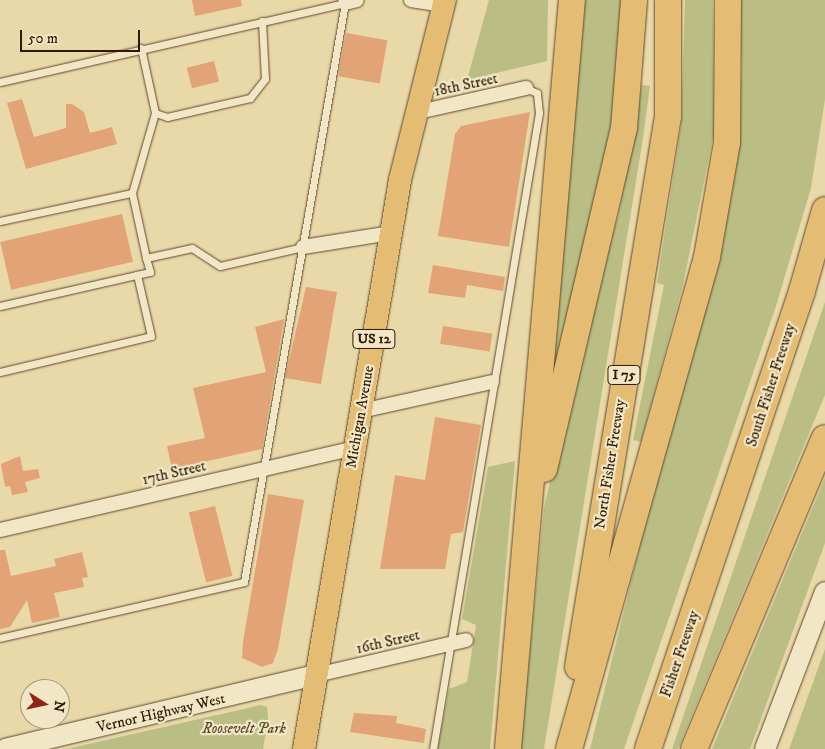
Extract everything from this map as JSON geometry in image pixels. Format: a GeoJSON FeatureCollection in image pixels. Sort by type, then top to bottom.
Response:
{"type":"FeatureCollection","features":[{"type":"Feature","properties":{"kind":"highway"},"geometry":{"type":"LineString","coordinates":[[508,749],[527,550],[530,462],[572,0]]}},
{"type":"Feature","properties":{"kind":"highway"},"geometry":{"type":"LineString","coordinates":[[527,550],[624,128],[634,0]]}},
{"type":"Feature","properties":{"kind":"highway","name":"North Fisher Freeway"},"geometry":{"type":"LineString","coordinates":[[569,749],[574,690],[666,125],[668,0]]}},
{"type":"Feature","properties":{"kind":"highway"},"geometry":{"type":"LineString","coordinates":[[569,749],[707,257],[726,142],[728,0]]}},
{"type":"Feature","properties":{"kind":"highway","name":"South Fisher Freeway"},"geometry":{"type":"LineString","coordinates":[[713,559],[825,210]]}},
{"type":"Feature","properties":{"kind":"highway"},"geometry":{"type":"LineString","coordinates":[[713,559],[751,477],[825,260]]}},
{"type":"Feature","properties":{"kind":"highway"},"geometry":{"type":"LineString","coordinates":[[694,749],[825,438]]}},
{"type":"Feature","properties":{"kind":"highway","name":"Fisher Freeway"},"geometry":{"type":"LineString","coordinates":[[648,749],[713,559]]}},
{"type":"Feature","properties":{"kind":"main road","name":"Michigan Avenue"},"geometry":{"type":"LineString","coordinates":[[304,749],[390,233],[414,113],[444,2]]}},
{"type":"Feature","properties":{"kind":"street"},"geometry":{"type":"LineString","coordinates":[[411,0],[444,2]]}},
{"type":"Feature","properties":{"kind":"street","name":"18th Street"},"geometry":{"type":"LineString","coordinates":[[414,113],[526,88]]}},
{"type":"Feature","properties":{"kind":"street"},"geometry":{"type":"LineString","coordinates":[[303,247],[390,233]]}},
{"type":"Feature","properties":{"kind":"street"},"geometry":{"type":"LineString","coordinates":[[361,411],[492,382]]}},
{"type":"Feature","properties":{"kind":"street","name":"17th Street"},"geometry":{"type":"LineString","coordinates":[[0,530],[355,448]]}},
{"type":"Feature","properties":{"kind":"street"},"geometry":{"type":"LineString","coordinates":[[765,749],[825,592]]}},
{"type":"Feature","properties":{"kind":"street","name":"16th Street"},"geometry":{"type":"LineString","coordinates":[[316,675],[466,640]]}},
{"type":"Feature","properties":{"kind":"street","name":"Vernor Highway West"},"geometry":{"type":"LineString","coordinates":[[5,749],[316,675]]}},
{"type":"Feature","properties":{"kind":"lane"},"geometry":{"type":"LineString","coordinates":[[0,82],[351,1],[303,247],[244,582],[0,638]]}},
{"type":"Feature","properties":{"kind":"lane"},"geometry":{"type":"LineString","coordinates":[[155,113],[167,117],[250,98],[265,79],[262,21]]}},
{"type":"Feature","properties":{"kind":"lane"},"geometry":{"type":"LineString","coordinates":[[0,306],[150,272],[132,193],[155,113],[141,48]]}},
{"type":"Feature","properties":{"kind":"lane"},"geometry":{"type":"LineString","coordinates":[[433,749],[448,644],[539,113],[536,93],[526,88]]}},
{"type":"Feature","properties":{"kind":"lane"},"geometry":{"type":"LineString","coordinates":[[0,221],[132,193]]}},
{"type":"Feature","properties":{"kind":"lane"},"geometry":{"type":"LineString","coordinates":[[146,258],[192,248],[220,266],[303,247]]}},
{"type":"Feature","properties":{"kind":"lane"},"geometry":{"type":"LineString","coordinates":[[0,372],[151,336],[137,275]]}},
{"type":"Feature","properties":{"kind":"green space"},"geometry":{"type":"Polygon","coordinates":[[[489,0],[548,0],[547,61],[467,80],[489,0]]]}},
{"type":"Feature","properties":{"kind":"green space"},"geometry":{"type":"Polygon","coordinates":[[[582,0],[622,0],[612,130],[550,385],[582,0]]]}},
{"type":"Feature","properties":{"kind":"green space"},"geometry":{"type":"Polygon","coordinates":[[[685,0],[713,0],[714,133],[683,285],[641,442],[633,440],[664,285],[657,283],[681,126],[685,0]]]}},
{"type":"Feature","properties":{"kind":"green space"},"geometry":{"type":"Polygon","coordinates":[[[738,0],[825,0],[825,99],[811,188],[776,306],[624,749],[590,749],[736,154],[742,67],[738,0]]]}},
{"type":"Feature","properties":{"kind":"green space"},"geometry":{"type":"Polygon","coordinates":[[[642,85],[650,86],[643,138],[544,749],[520,749],[544,508],[598,272],[618,217],[642,85]]]}},
{"type":"Feature","properties":{"kind":"green space"},"geometry":{"type":"Polygon","coordinates":[[[825,302],[825,395],[678,749],[672,749],[825,302]]]}},
{"type":"Feature","properties":{"kind":"green space"},"geometry":{"type":"Polygon","coordinates":[[[515,461],[490,749],[437,749],[449,689],[467,682],[476,625],[462,619],[488,467],[515,461]]]}},
{"type":"Feature","properties":{"kind":"green space"},"geometry":{"type":"Polygon","coordinates":[[[825,478],[825,543],[750,749],[712,749],[825,478]]]}},
{"type":"Feature","properties":{"kind":"green space"},"geometry":{"type":"Polygon","coordinates":[[[825,649],[825,749],[789,749],[825,649]]]}},
{"type":"Feature","properties":{"kind":"green space","name":"Roosevelt Park"},"geometry":{"type":"Polygon","coordinates":[[[261,705],[267,707],[268,719],[263,749],[66,749],[261,705]]]}},
{"type":"Feature","properties":{"kind":"building"},"geometry":{"type":"Polygon","coordinates":[[[192,0],[241,0],[242,6],[195,16],[192,0]]]}},
{"type":"Feature","properties":{"kind":"building"},"geometry":{"type":"Polygon","coordinates":[[[346,33],[387,40],[380,84],[338,76],[346,33]]]}},
{"type":"Feature","properties":{"kind":"building"},"geometry":{"type":"Polygon","coordinates":[[[214,61],[219,81],[192,88],[187,68],[214,61]]]}},
{"type":"Feature","properties":{"kind":"building"},"geometry":{"type":"Polygon","coordinates":[[[22,99],[34,137],[66,128],[66,104],[72,104],[84,112],[90,133],[112,127],[117,144],[26,169],[7,103],[22,99]]]}},
{"type":"Feature","properties":{"kind":"building"},"geometry":{"type":"Polygon","coordinates":[[[530,112],[509,247],[438,236],[455,134],[461,126],[530,112]]]}},
{"type":"Feature","properties":{"kind":"building"},"geometry":{"type":"Polygon","coordinates":[[[122,214],[133,262],[11,290],[0,242],[122,214]]]}},
{"type":"Feature","properties":{"kind":"building"},"geometry":{"type":"Polygon","coordinates":[[[433,265],[505,277],[503,291],[467,285],[465,298],[428,293],[433,265]]]}},
{"type":"Feature","properties":{"kind":"building"},"geometry":{"type":"Polygon","coordinates":[[[306,287],[337,292],[321,384],[285,378],[306,287]]]}},
{"type":"Feature","properties":{"kind":"building"},"geometry":{"type":"Polygon","coordinates":[[[284,319],[262,449],[172,469],[167,446],[205,438],[193,388],[266,372],[255,327],[284,319]]]}},
{"type":"Feature","properties":{"kind":"building"},"geometry":{"type":"Polygon","coordinates":[[[443,326],[492,334],[490,352],[440,344],[443,326]]]}},
{"type":"Feature","properties":{"kind":"building"},"geometry":{"type":"Polygon","coordinates":[[[435,417],[481,425],[463,532],[451,534],[445,569],[380,569],[395,475],[425,480],[435,417]]]}},
{"type":"Feature","properties":{"kind":"building"},"geometry":{"type":"Polygon","coordinates":[[[20,456],[23,471],[38,469],[40,478],[25,482],[28,492],[12,495],[10,486],[5,487],[1,464],[20,456]]]}},
{"type":"Feature","properties":{"kind":"building"},"geometry":{"type":"Polygon","coordinates":[[[268,494],[304,500],[278,649],[273,663],[262,667],[242,658],[243,642],[268,494]]]}},
{"type":"Feature","properties":{"kind":"building"},"geometry":{"type":"Polygon","coordinates":[[[215,506],[232,576],[206,582],[189,513],[215,506]]]}},
{"type":"Feature","properties":{"kind":"building"},"geometry":{"type":"Polygon","coordinates":[[[0,550],[5,550],[11,576],[56,566],[54,559],[82,552],[88,577],[82,578],[84,587],[54,593],[60,617],[32,623],[27,600],[10,627],[0,629],[0,550]]]}},
{"type":"Feature","properties":{"kind":"building"},"geometry":{"type":"Polygon","coordinates":[[[354,713],[397,716],[396,723],[426,729],[424,743],[350,732],[354,713]]]}}]}
